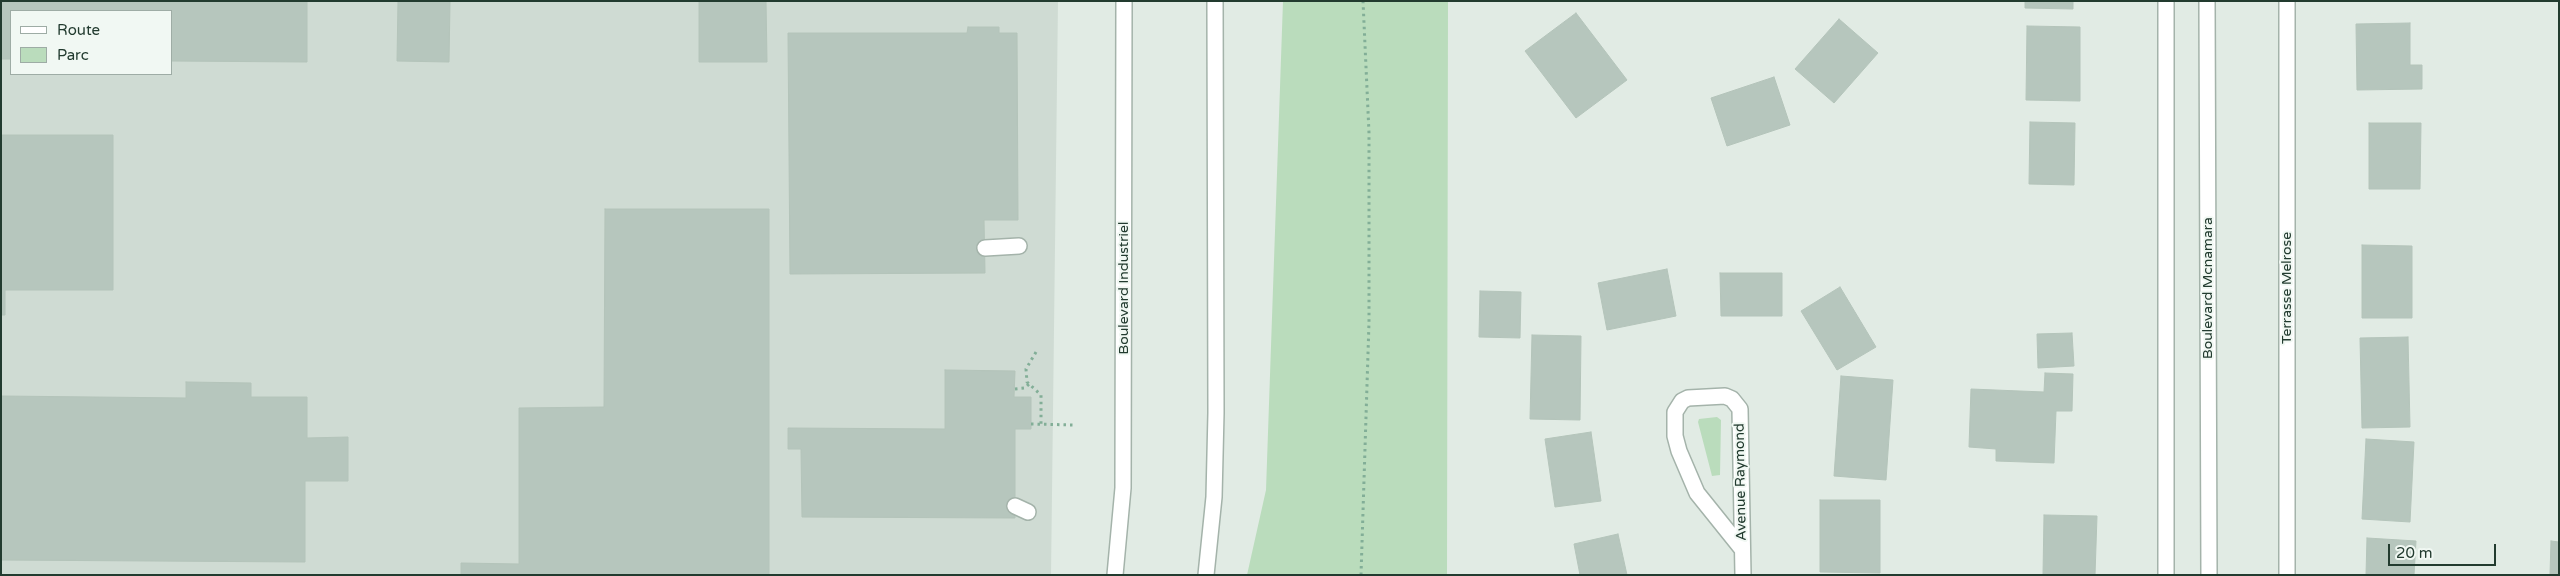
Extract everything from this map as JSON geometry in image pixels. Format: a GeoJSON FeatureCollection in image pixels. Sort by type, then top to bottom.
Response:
{"type":"FeatureCollection","features":[{"type":"Feature","properties":{"kind":"street","name":"Boulevard Industriel"},"geometry":{"type":"LineString","coordinates":[[1114,575],[1124,488],[1124,1]]}},
{"type":"Feature","properties":{"kind":"street"},"geometry":{"type":"LineString","coordinates":[[1206,575],[1214,497],[1216,440],[1215,1]]}},
{"type":"Feature","properties":{"kind":"street"},"geometry":{"type":"LineString","coordinates":[[2166,1],[2166,575]]}},
{"type":"Feature","properties":{"kind":"street","name":"Boulevard Mcnamara"},"geometry":{"type":"LineString","coordinates":[[2207,1],[2209,575]]}},
{"type":"Feature","properties":{"kind":"street","name":"Terrasse Melrose"},"geometry":{"type":"LineString","coordinates":[[2287,1],[2287,575]]}},
{"type":"Feature","properties":{"kind":"street"},"geometry":{"type":"LineString","coordinates":[[985,248],[1019,246]]}},
{"type":"Feature","properties":{"kind":"street","name":"Avenue Raymond"},"geometry":{"type":"LineString","coordinates":[[1742,549],[1697,493],[1679,451],[1675,436],[1675,412],[1678,406],[1688,398],[1725,396],[1732,399],[1740,409],[1743,575]]}},
{"type":"Feature","properties":{"kind":"path"},"geometry":{"type":"LineString","coordinates":[[1361,575],[1369,322],[1369,133],[1363,1]]}},
{"type":"Feature","properties":{"kind":"path"},"geometry":{"type":"LineString","coordinates":[[1036,352],[1026,369],[1027,382],[1041,395],[1041,424]]}},
{"type":"Feature","properties":{"kind":"path"},"geometry":{"type":"LineString","coordinates":[[1015,389],[1025,388],[1029,384]]}},
{"type":"Feature","properties":{"kind":"path"},"geometry":{"type":"LineString","coordinates":[[1032,424],[1075,425]]}},
{"type":"Feature","properties":{"kind":"shaded area"},"geometry":{"type":"Polygon","coordinates":[[[1,1],[1058,1],[1051,575],[1,575],[1,1]]]}},
{"type":"Feature","properties":{"kind":"green space"},"geometry":{"type":"Polygon","coordinates":[[[1283,1],[1448,1],[1447,575],[1247,575],[1266,490],[1283,1]]]}},
{"type":"Feature","properties":{"kind":"green space"},"geometry":{"type":"Polygon","coordinates":[[[1717,417],[1721,420],[1720,475],[1712,476],[1698,422],[1699,419],[1717,417]]]}},
{"type":"Feature","properties":{"kind":"building"},"geometry":{"type":"Polygon","coordinates":[[[1,1],[307,1],[307,62],[172,61],[172,10],[10,10],[10,59],[1,59],[1,1]]]}},
{"type":"Feature","properties":{"kind":"building"},"geometry":{"type":"Polygon","coordinates":[[[398,1],[450,1],[449,62],[397,61],[398,1]]]}},
{"type":"Feature","properties":{"kind":"building"},"geometry":{"type":"Polygon","coordinates":[[[699,1],[766,1],[767,62],[699,62],[699,1]]]}},
{"type":"Feature","properties":{"kind":"building"},"geometry":{"type":"Polygon","coordinates":[[[2025,1],[2073,1],[2073,9],[2025,8],[2025,1]]]}},
{"type":"Feature","properties":{"kind":"building"},"geometry":{"type":"Polygon","coordinates":[[[1576,13],[1627,80],[1576,118],[1525,51],[1576,13]]]}},
{"type":"Feature","properties":{"kind":"building"},"geometry":{"type":"Polygon","coordinates":[[[1839,19],[1878,53],[1834,103],[1795,69],[1839,19]]]}},
{"type":"Feature","properties":{"kind":"building"},"geometry":{"type":"Polygon","coordinates":[[[2410,23],[2410,65],[2422,65],[2422,89],[2357,90],[2356,24],[2410,23]]]}},
{"type":"Feature","properties":{"kind":"building"},"geometry":{"type":"Polygon","coordinates":[[[2027,26],[2080,27],[2080,101],[2026,100],[2027,26]]]}},
{"type":"Feature","properties":{"kind":"building"},"geometry":{"type":"Polygon","coordinates":[[[968,27],[999,27],[999,33],[1017,33],[1018,220],[984,220],[985,273],[790,274],[788,33],[967,33],[968,27]]]}},
{"type":"Feature","properties":{"kind":"building"},"geometry":{"type":"Polygon","coordinates":[[[1774,77],[1790,125],[1727,146],[1711,98],[1774,77]]]}},
{"type":"Feature","properties":{"kind":"building"},"geometry":{"type":"Polygon","coordinates":[[[2030,122],[2075,123],[2074,185],[2029,184],[2030,122]]]}},
{"type":"Feature","properties":{"kind":"building"},"geometry":{"type":"Polygon","coordinates":[[[2369,123],[2421,123],[2420,189],[2369,189],[2369,123]]]}},
{"type":"Feature","properties":{"kind":"building"},"geometry":{"type":"Polygon","coordinates":[[[1,135],[113,135],[113,290],[5,290],[5,315],[1,315],[1,135]]]}},
{"type":"Feature","properties":{"kind":"building"},"geometry":{"type":"Polygon","coordinates":[[[605,209],[769,209],[769,575],[461,575],[461,563],[519,564],[519,408],[604,407],[605,209]]]}},
{"type":"Feature","properties":{"kind":"building"},"geometry":{"type":"Polygon","coordinates":[[[2362,245],[2412,246],[2412,318],[2362,318],[2362,245]]]}},
{"type":"Feature","properties":{"kind":"building"},"geometry":{"type":"Polygon","coordinates":[[[1667,269],[1676,316],[1607,330],[1598,283],[1667,269]]]}},
{"type":"Feature","properties":{"kind":"building"},"geometry":{"type":"Polygon","coordinates":[[[1720,273],[1782,273],[1782,316],[1721,316],[1720,273]]]}},
{"type":"Feature","properties":{"kind":"building"},"geometry":{"type":"Polygon","coordinates":[[[1840,287],[1876,347],[1837,370],[1801,311],[1840,287]]]}},
{"type":"Feature","properties":{"kind":"building"},"geometry":{"type":"Polygon","coordinates":[[[1480,291],[1521,292],[1520,338],[1479,337],[1480,291]]]}},
{"type":"Feature","properties":{"kind":"building"},"geometry":{"type":"Polygon","coordinates":[[[2072,333],[2074,366],[2038,368],[2037,334],[2072,333]]]}},
{"type":"Feature","properties":{"kind":"building"},"geometry":{"type":"Polygon","coordinates":[[[1532,335],[1581,336],[1580,420],[1530,419],[1532,335]]]}},
{"type":"Feature","properties":{"kind":"building"},"geometry":{"type":"Polygon","coordinates":[[[2408,337],[2410,427],[2362,428],[2360,338],[2408,337]]]}},
{"type":"Feature","properties":{"kind":"building"},"geometry":{"type":"Polygon","coordinates":[[[945,370],[1015,371],[1014,397],[1031,397],[1031,429],[1015,429],[1015,518],[802,517],[801,449],[788,449],[788,428],[945,429],[945,370]]]}},
{"type":"Feature","properties":{"kind":"building"},"geometry":{"type":"Polygon","coordinates":[[[2045,373],[2073,374],[2072,411],[2056,411],[2054,463],[1996,461],[1996,449],[1969,447],[1971,389],[2044,392],[2045,373]]]}},
{"type":"Feature","properties":{"kind":"building"},"geometry":{"type":"Polygon","coordinates":[[[1841,376],[1893,380],[1886,480],[1834,476],[1841,376]]]}},
{"type":"Feature","properties":{"kind":"building"},"geometry":{"type":"Polygon","coordinates":[[[186,382],[251,383],[251,397],[307,397],[307,438],[348,437],[348,481],[305,481],[305,562],[1,560],[1,396],[186,398],[186,382]]]}},
{"type":"Feature","properties":{"kind":"building"},"geometry":{"type":"Polygon","coordinates":[[[1591,432],[1601,501],[1555,507],[1545,439],[1591,432]]]}},
{"type":"Feature","properties":{"kind":"building"},"geometry":{"type":"Polygon","coordinates":[[[2366,439],[2414,442],[2410,522],[2362,519],[2366,439]]]}},
{"type":"Feature","properties":{"kind":"building"},"geometry":{"type":"Polygon","coordinates":[[[1820,500],[1880,500],[1880,573],[1820,572],[1820,500]]]}},
{"type":"Feature","properties":{"kind":"building"},"geometry":{"type":"Polygon","coordinates":[[[2044,515],[2097,516],[2095,575],[2043,575],[2044,515]]]}},
{"type":"Feature","properties":{"kind":"building"},"geometry":{"type":"Polygon","coordinates":[[[1618,534],[1627,575],[1580,575],[1574,544],[1618,534]]]}},
{"type":"Feature","properties":{"kind":"building"},"geometry":{"type":"Polygon","coordinates":[[[2367,538],[2416,541],[2414,575],[2366,575],[2367,538]]]}},
{"type":"Feature","properties":{"kind":"building"},"geometry":{"type":"Polygon","coordinates":[[[2551,541],[2559,542],[2559,575],[2550,575],[2551,541]]]}}]}
